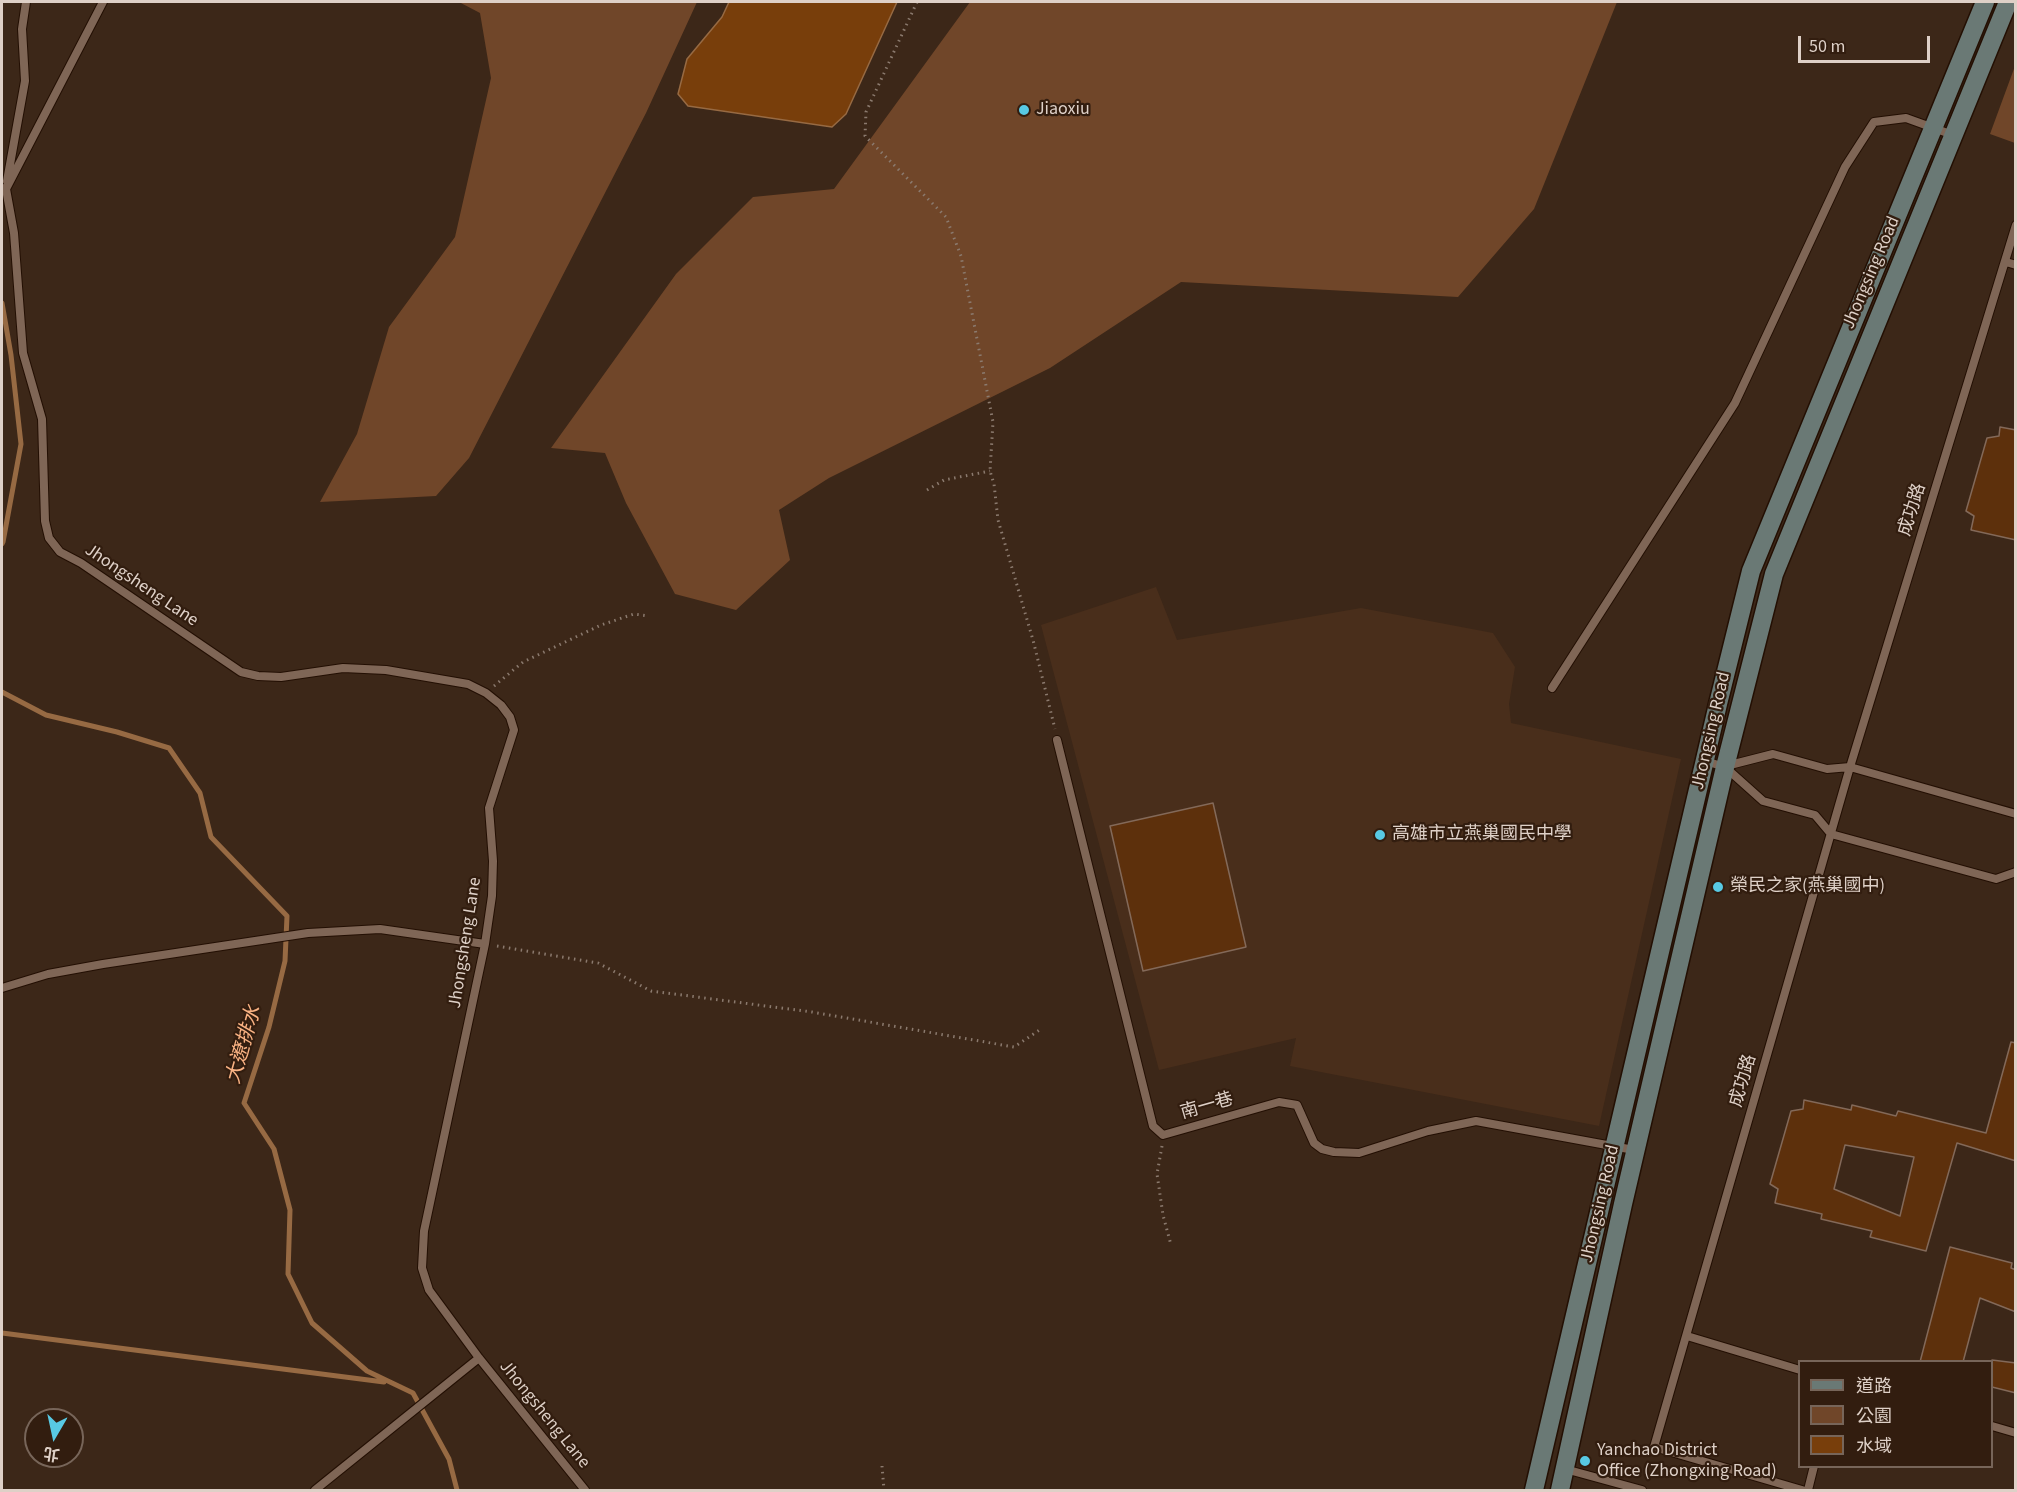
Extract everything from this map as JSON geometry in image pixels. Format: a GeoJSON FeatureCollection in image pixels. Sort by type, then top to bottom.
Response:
{"type":"FeatureCollection","features":[{"type":"Feature","properties":{"kind":"main road","name":"Jhongsing Road"},"geometry":{"type":"LineString","coordinates":[[1534,1491],[1751,571],[1985,2]]}},
{"type":"Feature","properties":{"kind":"main road","name":"Jhongsing Road"},"geometry":{"type":"LineString","coordinates":[[1560,1491],[1725,766],[1774,574],[2008,2]]}},
{"type":"Feature","properties":{"kind":"lane"},"geometry":{"type":"LineString","coordinates":[[4,188],[25,81],[22,29],[26,2]]}},
{"type":"Feature","properties":{"kind":"lane"},"geometry":{"type":"LineString","coordinates":[[4,188],[103,2]]}},
{"type":"Feature","properties":{"kind":"lane"},"geometry":{"type":"LineString","coordinates":[[1552,688],[1735,403],[1845,167],[1874,122],[1906,118],[1953,135]]}},
{"type":"Feature","properties":{"kind":"lane","name":"Jhongsheng Lane"},"geometry":{"type":"LineString","coordinates":[[4,188],[14,233],[23,353],[42,419],[45,521],[50,538],[60,552],[81,563],[241,672],[258,676],[281,677],[343,668],[386,670],[468,684],[486,693],[501,705],[510,717],[514,730],[489,808],[492,884],[485,944],[424,1231],[422,1268],[429,1290],[479,1358],[585,1491]]}},
{"type":"Feature","properties":{"kind":"lane","name":"成功路"},"geometry":{"type":"LineString","coordinates":[[1802,1491],[1654,1447],[1850,767],[2016,225]]}},
{"type":"Feature","properties":{"kind":"lane"},"geometry":{"type":"LineString","coordinates":[[2006,262],[2016,265]]}},
{"type":"Feature","properties":{"kind":"lane","name":"南一巷"},"geometry":{"type":"LineString","coordinates":[[1057,740],[1153,1126],[1163,1135],[1279,1102],[1298,1106],[1314,1143],[1322,1149],[1334,1152],[1359,1153],[1428,1131],[1476,1121],[1636,1150]]}},
{"type":"Feature","properties":{"kind":"lane"},"geometry":{"type":"LineString","coordinates":[[1705,761],[1725,766],[1773,754],[1827,769],[1850,767],[2016,814]]}},
{"type":"Feature","properties":{"kind":"lane"},"geometry":{"type":"LineString","coordinates":[[1725,766],[1763,801],[1815,815],[1831,834],[1996,879],[2016,872]]}},
{"type":"Feature","properties":{"kind":"lane"},"geometry":{"type":"LineString","coordinates":[[2,988],[48,974],[308,933],[380,929],[485,944]]}},
{"type":"Feature","properties":{"kind":"lane"},"geometry":{"type":"LineString","coordinates":[[1687,1336],[1798,1369]]}},
{"type":"Feature","properties":{"kind":"lane"},"geometry":{"type":"LineString","coordinates":[[315,1491],[479,1358]]}},
{"type":"Feature","properties":{"kind":"lane"},"geometry":{"type":"LineString","coordinates":[[1993,1426],[2016,1433]]}},
{"type":"Feature","properties":{"kind":"lane"},"geometry":{"type":"LineString","coordinates":[[1808,1491],[1814,1468]]}},
{"type":"Feature","properties":{"kind":"lane"},"geometry":{"type":"LineString","coordinates":[[1565,1469],[1642,1491]]}},
{"type":"Feature","properties":{"kind":"path"},"geometry":{"type":"LineString","coordinates":[[917,2],[866,112],[865,136],[946,216],[961,256],[993,422],[990,471],[994,484],[998,520],[1033,640],[1057,740]]}},
{"type":"Feature","properties":{"kind":"path"},"geometry":{"type":"LineString","coordinates":[[927,490],[944,480],[990,471]]}},
{"type":"Feature","properties":{"kind":"path"},"geometry":{"type":"LineString","coordinates":[[486,693],[523,662],[601,625],[634,614],[649,616]]}},
{"type":"Feature","properties":{"kind":"path"},"geometry":{"type":"LineString","coordinates":[[485,944],[598,963],[651,991],[812,1012],[1014,1047],[1041,1029]]}},
{"type":"Feature","properties":{"kind":"path"},"geometry":{"type":"LineString","coordinates":[[1163,1135],[1157,1174],[1163,1215],[1171,1245]]}},
{"type":"Feature","properties":{"kind":"path"},"geometry":{"type":"LineString","coordinates":[[882,1466],[884,1491]]}},
{"type":"Feature","properties":{"kind":"shaded area","name":"高雄市立燕巢國民中學"},"geometry":{"type":"Polygon","coordinates":[[[1156,587],[1177,640],[1361,608],[1493,633],[1515,667],[1509,704],[1511,723],[1681,759],[1599,1126],[1290,1066],[1296,1038],[1159,1070],[1041,625],[1156,587]]]}},
{"type":"Feature","properties":{"kind":"green space"},"geometry":{"type":"Polygon","coordinates":[[[459,2],[697,2],[646,113],[469,458],[436,496],[320,502],[357,434],[389,327],[455,237],[491,78],[480,13],[459,2]]]}},
{"type":"Feature","properties":{"kind":"green space"},"geometry":{"type":"Polygon","coordinates":[[[970,2],[1617,2],[1534,209],[1458,297],[1181,282],[1050,368],[829,478],[779,510],[790,560],[736,610],[675,594],[626,503],[605,453],[551,448],[676,274],[753,197],[834,189],[970,2]]]}},
{"type":"Feature","properties":{"kind":"green space"},"geometry":{"type":"Polygon","coordinates":[[[2015,66],[2015,143],[1990,134],[2015,66]]]}},
{"type":"Feature","properties":{"kind":"water"},"geometry":{"type":"Polygon","coordinates":[[[729,2],[897,2],[846,114],[832,127],[688,106],[678,94],[687,59],[722,17],[729,2]]]}},
{"type":"Feature","properties":{"kind":"building"},"geometry":{"type":"Polygon","coordinates":[[[2000,427],[2016,430],[2016,540],[1971,530],[1974,516],[1966,511],[1987,438],[1999,436],[2000,427]]]}},
{"type":"Feature","properties":{"kind":"building"},"geometry":{"type":"Polygon","coordinates":[[[1213,803],[1246,947],[1143,971],[1110,826],[1213,803]]]}},
{"type":"Feature","properties":{"kind":"building"},"geometry":{"type":"Polygon","coordinates":[[[2011,1042],[2016,1043],[2016,1161],[1957,1143],[1926,1251],[1870,1237],[1872,1231],[1821,1219],[1822,1214],[1775,1203],[1778,1189],[1770,1184],[1791,1111],[1803,1109],[1804,1100],[1851,1110],[1852,1105],[1896,1116],[1898,1111],[1986,1133],[2011,1042]],[[1845,1145],[1834,1189],[1900,1216],[1914,1157],[1845,1145]]]}},
{"type":"Feature","properties":{"kind":"building"},"geometry":{"type":"Polygon","coordinates":[[[1950,1247],[2012,1263],[2011,1268],[2016,1270],[2016,1312],[1980,1298],[1964,1360],[1921,1360],[1950,1247]]]}},
{"type":"Feature","properties":{"kind":"building"},"geometry":{"type":"Polygon","coordinates":[[[1993,1360],[2016,1363],[2016,1393],[1993,1387],[1993,1360]]]}},
{"type":"Feature","properties":{"kind":"waterway"},"geometry":{"type":"LineString","coordinates":[[2,303],[11,355],[21,444],[2,544]]}},
{"type":"Feature","properties":{"kind":"waterway","name":"大遼排水"},"geometry":{"type":"LineString","coordinates":[[2,692],[46,715],[117,732],[169,748],[200,793],[211,837],[287,916],[285,961],[269,1027],[244,1103],[274,1149],[290,1210],[288,1274],[312,1323],[367,1371],[413,1393],[449,1459],[457,1490]]}},
{"type":"Feature","properties":{"kind":"waterway"},"geometry":{"type":"LineString","coordinates":[[2,1333],[384,1382]]}},
{"type":"Feature","properties":{"kind":"place","name":"Jiaoxiu"},"geometry":{"type":"Point","coordinates":[1024,110]}},
{"type":"Feature","properties":{"kind":"place","name":"高雄市立燕巢國民中學"},"geometry":{"type":"Point","coordinates":[1380,835]}},
{"type":"Feature","properties":{"kind":"place","name":"榮民之家(燕巢國中)"},"geometry":{"type":"Point","coordinates":[1718,887]}},
{"type":"Feature","properties":{"kind":"place","name":"Yanchao District Office (Zhongxing Road)"},"geometry":{"type":"Point","coordinates":[1585,1461]}}]}
